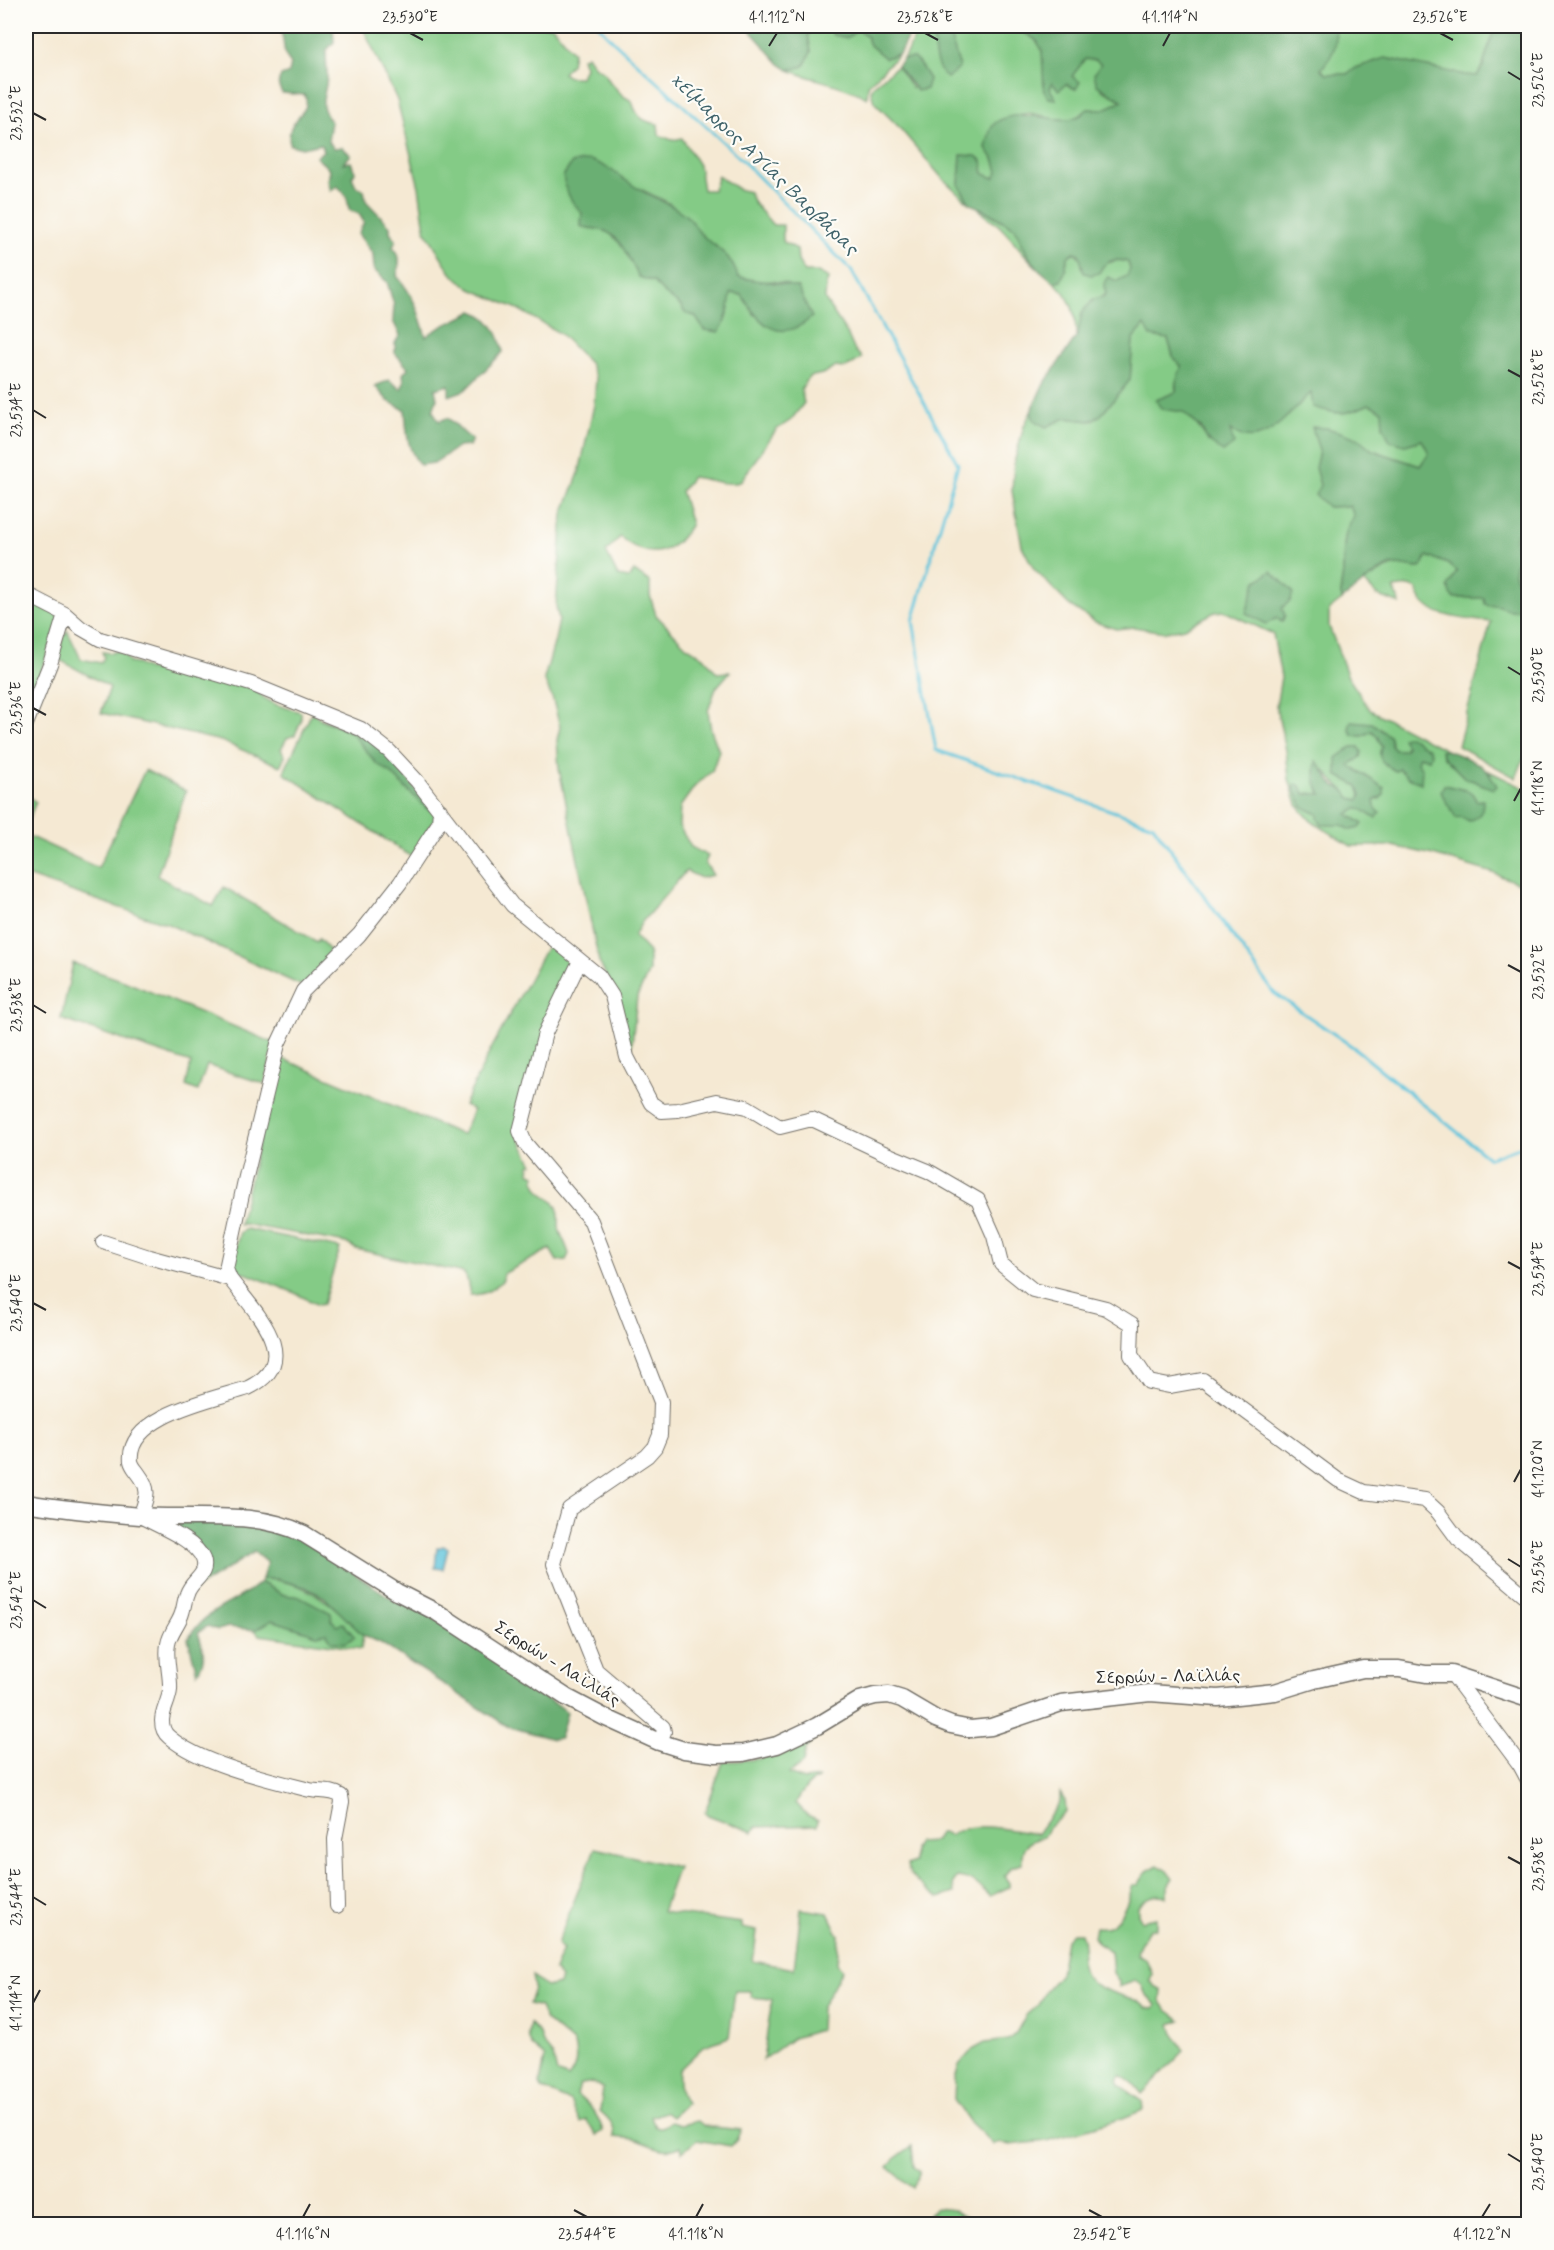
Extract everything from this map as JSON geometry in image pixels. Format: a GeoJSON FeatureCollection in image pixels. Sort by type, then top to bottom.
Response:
{"type":"FeatureCollection","features":[{"type":"Feature","properties":{"kind":"main road","name":"Σερρών - Λαϊλιάς"},"geometry":{"type":"LineString","coordinates":[[26,1503],[140,1516],[232,1517],[265,1520],[288,1526],[304,1533],[397,1592],[438,1613],[566,1697],[604,1718],[659,1742],[684,1750],[716,1754],[743,1753],[777,1745],[817,1726],[853,1704],[875,1696],[889,1695],[902,1699],[936,1719],[971,1729],[992,1727],[1060,1703],[1150,1693],[1218,1698],[1275,1692],[1362,1669],[1399,1669],[1426,1674],[1452,1674],[1528,1699]]}},
{"type":"Feature","properties":{"kind":"street"},"geometry":{"type":"LineString","coordinates":[[26,594],[65,614],[81,628],[100,639],[251,684],[362,729],[389,751],[417,781],[512,905],[600,976],[612,996],[627,1057],[651,1103],[656,1107],[662,1110],[678,1110],[717,1101],[747,1107],[780,1127],[812,1119],[945,1181],[978,1200],[994,1236],[1001,1264],[1033,1290],[1106,1308],[1132,1323],[1131,1355],[1149,1382],[1169,1386],[1203,1380],[1338,1480],[1364,1492],[1425,1500],[1438,1512],[1458,1539],[1528,1598]]}},
{"type":"Feature","properties":{"kind":"street"},"geometry":{"type":"LineString","coordinates":[[26,724],[50,664],[65,614]]}},
{"type":"Feature","properties":{"kind":"street"},"geometry":{"type":"LineString","coordinates":[[337,1906],[335,1839],[342,1802],[340,1796],[335,1793],[312,1791],[219,1764],[198,1755],[169,1737],[164,1731],[162,1717],[170,1688],[168,1644],[172,1630],[181,1617],[187,1591],[204,1572],[205,1563],[191,1543],[140,1516],[148,1494],[143,1480],[131,1464],[131,1448],[145,1429],[161,1416],[248,1388],[261,1381],[273,1364],[276,1349],[267,1328],[230,1279],[226,1269],[278,1044],[303,991],[358,935],[400,882],[439,823],[440,810]]}},
{"type":"Feature","properties":{"kind":"street"},"geometry":{"type":"LineString","coordinates":[[580,961],[545,1033],[520,1131],[525,1143],[591,1221],[661,1402],[660,1435],[655,1447],[647,1456],[569,1509],[554,1564],[596,1670],[663,1727],[664,1732],[659,1742]]}},
{"type":"Feature","properties":{"kind":"street"},"geometry":{"type":"LineString","coordinates":[[103,1242],[230,1279]]}},
{"type":"Feature","properties":{"kind":"street"},"geometry":{"type":"LineString","coordinates":[[1452,1674],[1520,1765],[1528,1780]]}},
{"type":"Feature","properties":{"kind":"green space"},"geometry":{"type":"Polygon","coordinates":[[[281,26],[333,27],[334,42],[326,51],[327,76],[323,100],[326,115],[331,122],[328,141],[334,148],[342,147],[351,155],[343,163],[351,162],[355,172],[352,177],[356,186],[364,190],[366,201],[390,226],[390,232],[396,240],[393,247],[399,257],[397,276],[408,290],[426,337],[473,311],[490,322],[500,339],[503,352],[465,390],[449,396],[449,385],[435,389],[437,399],[433,411],[439,421],[447,418],[472,439],[469,446],[458,447],[434,463],[420,465],[415,459],[407,432],[405,410],[388,401],[375,386],[389,380],[401,389],[404,382],[403,374],[408,368],[395,353],[395,343],[400,335],[393,321],[394,305],[387,282],[374,270],[373,254],[358,234],[364,222],[359,214],[349,210],[346,196],[337,186],[331,191],[328,181],[330,170],[316,157],[323,151],[321,144],[302,148],[290,145],[291,128],[305,108],[306,102],[305,95],[282,93],[279,86],[281,76],[289,73],[291,64],[285,55],[281,26]]]}},
{"type":"Feature","properties":{"kind":"green space"},"geometry":{"type":"Polygon","coordinates":[[[362,26],[552,26],[573,52],[571,64],[563,73],[569,77],[581,77],[585,67],[582,58],[587,55],[594,66],[604,72],[623,96],[632,101],[640,117],[658,124],[659,135],[672,140],[682,138],[699,165],[703,190],[713,190],[718,176],[738,189],[749,192],[754,203],[773,225],[783,225],[783,242],[797,249],[798,261],[805,272],[818,272],[829,278],[826,284],[825,300],[847,333],[854,349],[862,358],[846,367],[836,367],[809,377],[801,389],[804,403],[791,420],[776,430],[740,482],[722,483],[692,477],[681,491],[691,524],[676,543],[668,549],[650,552],[631,545],[620,537],[606,552],[618,576],[629,578],[634,571],[650,582],[650,596],[656,615],[686,646],[704,657],[717,673],[730,672],[716,688],[708,711],[711,730],[719,751],[712,771],[695,786],[680,807],[679,826],[691,847],[708,856],[705,863],[713,875],[701,878],[686,871],[642,922],[634,936],[649,952],[649,971],[637,997],[631,1053],[611,985],[599,962],[559,769],[557,740],[560,727],[553,700],[544,679],[559,620],[556,606],[563,514],[579,473],[594,405],[596,379],[590,364],[561,334],[518,309],[471,289],[451,273],[425,230],[419,187],[397,100],[362,26]],[[638,188],[582,213],[581,226],[611,234],[625,251],[639,277],[654,282],[681,306],[685,313],[695,316],[719,332],[728,314],[730,292],[742,295],[755,315],[811,317],[804,304],[787,284],[772,281],[755,282],[738,277],[716,246],[702,236],[689,218],[667,202],[638,188]]]}},
{"type":"Feature","properties":{"kind":"green space"},"geometry":{"type":"Polygon","coordinates":[[[746,26],[816,26],[808,35],[811,52],[804,66],[789,70],[780,64],[746,26]]]}},
{"type":"Feature","properties":{"kind":"green space"},"geometry":{"type":"Polygon","coordinates":[[[816,26],[828,26],[833,35],[858,30],[866,35],[870,45],[885,58],[899,54],[868,85],[867,98],[848,89],[789,70],[804,66],[811,52],[808,35],[816,26]]]}},
{"type":"Feature","properties":{"kind":"green space"},"geometry":{"type":"Polygon","coordinates":[[[828,26],[913,26],[899,54],[885,58],[870,45],[866,35],[858,30],[847,38],[833,35],[828,26]]]}},
{"type":"Feature","properties":{"kind":"green space"},"geometry":{"type":"Polygon","coordinates":[[[923,26],[937,26],[950,32],[959,68],[947,78],[937,64],[933,34],[919,29],[923,26]]]}},
{"type":"Feature","properties":{"kind":"green space"},"geometry":{"type":"Polygon","coordinates":[[[993,26],[1334,26],[1336,38],[1334,49],[1321,69],[1326,74],[1348,74],[1356,68],[1385,58],[1477,76],[1483,66],[1495,26],[1528,26],[1528,518],[1516,535],[1515,544],[1520,555],[1514,571],[1528,603],[1521,608],[1510,610],[1494,605],[1489,606],[1485,604],[1484,598],[1453,598],[1448,587],[1457,571],[1448,564],[1427,556],[1422,567],[1394,565],[1381,570],[1342,600],[1344,543],[1347,529],[1354,516],[1350,506],[1328,507],[1315,495],[1320,485],[1315,468],[1319,451],[1312,427],[1327,428],[1346,434],[1359,439],[1372,450],[1420,466],[1429,453],[1422,440],[1405,445],[1390,441],[1383,426],[1382,411],[1369,404],[1353,411],[1329,412],[1313,407],[1311,393],[1281,422],[1264,434],[1244,437],[1230,430],[1234,444],[1223,452],[1208,441],[1202,429],[1183,412],[1161,409],[1156,400],[1176,392],[1178,375],[1182,367],[1174,359],[1168,339],[1151,336],[1145,325],[1133,339],[1130,380],[1101,415],[1090,421],[1066,418],[1046,427],[1034,420],[1031,412],[1042,387],[1078,334],[1082,312],[1094,299],[1105,296],[1104,284],[1108,277],[1117,281],[1127,276],[1130,269],[1128,262],[1115,260],[1104,265],[1099,273],[1091,275],[1084,273],[1079,254],[1075,252],[1067,259],[1061,280],[1054,282],[1028,256],[1015,228],[970,204],[959,185],[961,155],[976,156],[982,161],[984,174],[994,178],[998,172],[995,161],[986,148],[990,130],[996,122],[1022,115],[1070,119],[1088,109],[1102,110],[1123,101],[1097,85],[1094,74],[1101,64],[1095,60],[1085,59],[1072,76],[1080,82],[1076,89],[1066,84],[1059,90],[1052,83],[1050,89],[1056,99],[1049,98],[1044,91],[1042,50],[1037,41],[1027,34],[993,26]]]}},
{"type":"Feature","properties":{"kind":"green space"},"geometry":{"type":"Polygon","coordinates":[[[1334,26],[1495,26],[1483,66],[1477,76],[1385,58],[1356,68],[1348,74],[1326,74],[1321,69],[1334,49],[1336,38],[1334,26]]]}},
{"type":"Feature","properties":{"kind":"green space"},"geometry":{"type":"Polygon","coordinates":[[[957,27],[1009,29],[1036,41],[1043,59],[1044,91],[1050,89],[1052,82],[1066,84],[1075,89],[1072,76],[1085,59],[1095,60],[1101,64],[1102,90],[1123,101],[1102,110],[1088,109],[1068,119],[1033,114],[1012,118],[986,147],[995,161],[998,172],[994,178],[984,174],[982,161],[976,156],[961,155],[959,185],[970,204],[942,178],[897,125],[874,102],[871,91],[874,85],[897,66],[912,88],[929,79],[919,64],[913,60],[903,59],[919,29],[933,34],[938,63],[947,77],[959,68],[950,32],[957,27]]]}},
{"type":"Feature","properties":{"kind":"green space"},"geometry":{"type":"Polygon","coordinates":[[[913,58],[929,79],[926,89],[917,91],[897,66],[903,59],[913,58]]]}},
{"type":"Feature","properties":{"kind":"green space"},"geometry":{"type":"Polygon","coordinates":[[[590,160],[683,213],[701,234],[728,258],[738,277],[798,288],[812,317],[791,330],[781,331],[764,323],[742,295],[731,293],[726,318],[719,332],[704,330],[695,316],[685,313],[681,306],[654,282],[639,277],[625,251],[611,234],[581,226],[582,213],[569,196],[563,176],[572,163],[590,160]]]}},
{"type":"Feature","properties":{"kind":"green space"},"geometry":{"type":"Polygon","coordinates":[[[978,207],[1015,228],[1028,256],[1041,271],[1003,229],[978,207]]]}},
{"type":"Feature","properties":{"kind":"green space"},"geometry":{"type":"Polygon","coordinates":[[[1075,252],[1082,260],[1082,266],[1098,266],[1121,261],[1128,262],[1130,269],[1128,276],[1117,281],[1106,293],[1076,336],[1072,306],[1054,282],[1063,275],[1068,256],[1075,252]]]}},
{"type":"Feature","properties":{"kind":"green space"},"geometry":{"type":"Polygon","coordinates":[[[1145,325],[1168,339],[1174,359],[1182,367],[1177,381],[1178,401],[1208,441],[1230,430],[1288,416],[1311,392],[1356,410],[1369,404],[1383,411],[1383,426],[1405,445],[1422,440],[1429,453],[1420,466],[1372,450],[1359,439],[1327,428],[1317,459],[1320,484],[1328,507],[1350,506],[1354,516],[1347,529],[1344,543],[1342,600],[1329,610],[1329,626],[1348,677],[1370,710],[1446,750],[1441,751],[1443,756],[1464,777],[1486,786],[1491,775],[1487,770],[1528,790],[1528,868],[1522,871],[1528,887],[1493,873],[1433,855],[1393,846],[1351,846],[1311,821],[1297,805],[1289,779],[1286,750],[1276,707],[1281,677],[1273,634],[1224,611],[1215,612],[1184,628],[1165,632],[1134,627],[1116,629],[1095,622],[1069,605],[1034,569],[1022,546],[1012,491],[1014,463],[1024,426],[1031,412],[1034,420],[1046,427],[1066,418],[1090,421],[1101,415],[1130,380],[1133,339],[1145,325]],[[1256,582],[1253,593],[1253,616],[1266,624],[1277,618],[1281,622],[1256,582]],[[1372,723],[1353,735],[1362,736],[1372,731],[1380,743],[1386,765],[1395,771],[1399,769],[1409,778],[1421,783],[1417,762],[1419,755],[1429,759],[1419,743],[1409,736],[1404,750],[1395,750],[1391,746],[1390,737],[1372,723]],[[1352,747],[1343,755],[1337,775],[1358,786],[1360,800],[1350,798],[1325,770],[1323,793],[1304,794],[1301,786],[1294,788],[1303,807],[1332,823],[1351,830],[1356,819],[1346,815],[1358,808],[1365,810],[1375,807],[1374,801],[1381,798],[1372,780],[1348,764],[1356,761],[1359,747],[1352,747]],[[1444,785],[1456,818],[1482,800],[1476,801],[1469,791],[1444,785]]]}},
{"type":"Feature","properties":{"kind":"green space"},"geometry":{"type":"Polygon","coordinates":[[[1528,518],[1528,748],[1516,778],[1458,746],[1491,622],[1458,618],[1436,611],[1420,599],[1417,589],[1410,586],[1394,588],[1400,604],[1377,595],[1364,582],[1393,566],[1420,568],[1427,556],[1448,564],[1458,572],[1454,578],[1453,598],[1484,598],[1520,586],[1514,575],[1520,555],[1515,540],[1518,531],[1528,518]]]}},
{"type":"Feature","properties":{"kind":"green space"},"geometry":{"type":"Polygon","coordinates":[[[1271,571],[1293,592],[1291,600],[1282,608],[1285,615],[1282,622],[1277,618],[1266,624],[1246,613],[1256,582],[1271,571]]]}},
{"type":"Feature","properties":{"kind":"green space"},"geometry":{"type":"Polygon","coordinates":[[[26,599],[58,614],[59,620],[26,718],[26,599]]]}},
{"type":"Feature","properties":{"kind":"green space"},"geometry":{"type":"Polygon","coordinates":[[[67,630],[81,659],[101,663],[104,657],[102,652],[117,651],[124,654],[130,663],[147,669],[197,678],[200,675],[254,688],[264,698],[277,705],[301,712],[301,721],[295,735],[287,738],[281,749],[285,756],[280,766],[221,741],[101,713],[110,687],[56,658],[67,630]]]}},
{"type":"Feature","properties":{"kind":"green space"},"geometry":{"type":"Polygon","coordinates":[[[312,712],[321,719],[352,733],[376,763],[434,811],[436,817],[412,857],[285,774],[312,712]]]}},
{"type":"Feature","properties":{"kind":"green space"},"geometry":{"type":"Polygon","coordinates":[[[321,719],[360,733],[385,752],[434,811],[427,809],[392,774],[376,763],[352,733],[321,719]]]}},
{"type":"Feature","properties":{"kind":"green space"},"geometry":{"type":"Polygon","coordinates":[[[1351,721],[1372,723],[1390,737],[1391,746],[1395,750],[1404,750],[1407,747],[1402,738],[1409,736],[1429,749],[1431,754],[1429,759],[1419,756],[1417,762],[1422,769],[1421,783],[1409,778],[1399,769],[1396,771],[1385,764],[1380,758],[1382,747],[1377,736],[1372,731],[1362,736],[1353,735],[1349,729],[1351,721]]]}},
{"type":"Feature","properties":{"kind":"green space"},"geometry":{"type":"Polygon","coordinates":[[[1352,747],[1359,747],[1362,752],[1361,757],[1349,765],[1384,788],[1384,795],[1374,801],[1380,813],[1376,818],[1359,808],[1347,814],[1363,824],[1360,828],[1351,830],[1342,825],[1322,825],[1318,814],[1303,807],[1294,788],[1296,784],[1301,786],[1304,794],[1322,794],[1315,779],[1316,761],[1331,782],[1350,798],[1359,800],[1361,795],[1358,786],[1337,775],[1337,758],[1352,747]]]}},
{"type":"Feature","properties":{"kind":"green space"},"geometry":{"type":"Polygon","coordinates":[[[1446,750],[1482,766],[1497,786],[1493,789],[1464,777],[1443,756],[1441,751],[1446,750]]]}},
{"type":"Feature","properties":{"kind":"green space"},"geometry":{"type":"Polygon","coordinates":[[[145,770],[186,791],[157,876],[213,906],[224,887],[317,942],[319,939],[336,957],[302,986],[168,924],[26,876],[26,835],[98,868],[145,770]]]}},
{"type":"Feature","properties":{"kind":"green space"},"geometry":{"type":"Polygon","coordinates":[[[1444,785],[1469,791],[1474,794],[1476,801],[1483,800],[1480,814],[1469,821],[1461,817],[1456,818],[1442,795],[1444,785]]]}},
{"type":"Feature","properties":{"kind":"green space"},"geometry":{"type":"Polygon","coordinates":[[[26,795],[36,802],[26,825],[26,795]]]}},
{"type":"Feature","properties":{"kind":"green space"},"geometry":{"type":"Polygon","coordinates":[[[550,941],[572,965],[519,1138],[533,1164],[530,1165],[529,1172],[535,1175],[536,1186],[557,1207],[560,1232],[569,1254],[566,1260],[557,1261],[550,1249],[503,1274],[503,1280],[492,1289],[470,1295],[464,1273],[356,1249],[346,1243],[244,1224],[239,1225],[279,1057],[462,1135],[473,1110],[464,1105],[490,1051],[550,941]]]}},
{"type":"Feature","properties":{"kind":"green space"},"geometry":{"type":"Polygon","coordinates":[[[73,963],[124,981],[274,1043],[265,1084],[207,1065],[198,1091],[186,1086],[191,1063],[61,1019],[73,963]]]}},
{"type":"Feature","properties":{"kind":"green space"},"geometry":{"type":"Polygon","coordinates":[[[246,1229],[340,1248],[323,1304],[318,1305],[295,1293],[230,1267],[240,1232],[246,1229]]]}},
{"type":"Feature","properties":{"kind":"green space"},"geometry":{"type":"Polygon","coordinates":[[[156,1520],[245,1522],[301,1538],[397,1602],[422,1611],[519,1671],[524,1687],[567,1712],[560,1738],[552,1739],[507,1726],[381,1643],[363,1635],[324,1597],[305,1587],[276,1579],[262,1579],[267,1563],[254,1552],[192,1591],[209,1565],[156,1520]]]}},
{"type":"Feature","properties":{"kind":"green space"},"geometry":{"type":"Polygon","coordinates":[[[262,1579],[292,1584],[330,1604],[363,1635],[361,1649],[259,1635],[255,1630],[272,1620],[317,1635],[336,1625],[301,1597],[284,1595],[260,1582],[262,1579]]]}},
{"type":"Feature","properties":{"kind":"green space"},"geometry":{"type":"Polygon","coordinates":[[[260,1582],[284,1595],[301,1597],[331,1613],[336,1625],[343,1623],[355,1637],[344,1643],[332,1642],[326,1633],[317,1635],[272,1620],[255,1630],[228,1627],[218,1630],[208,1626],[198,1632],[203,1658],[197,1673],[188,1639],[207,1617],[250,1591],[260,1582]]]}},
{"type":"Feature","properties":{"kind":"green space"},"geometry":{"type":"Polygon","coordinates":[[[823,1727],[806,1749],[803,1763],[789,1774],[804,1780],[819,1778],[805,1789],[796,1803],[807,1815],[818,1820],[817,1825],[756,1827],[753,1832],[705,1812],[723,1762],[759,1759],[802,1741],[823,1727]]]}},
{"type":"Feature","properties":{"kind":"green space"},"geometry":{"type":"Polygon","coordinates":[[[1060,1793],[1065,1801],[1066,1812],[1048,1828],[1043,1837],[1025,1846],[1022,1853],[1022,1864],[1011,1867],[1004,1876],[1009,1887],[990,1896],[975,1883],[957,1877],[953,1883],[954,1893],[939,1898],[919,1884],[908,1870],[907,1865],[914,1862],[914,1849],[918,1842],[934,1841],[940,1832],[949,1836],[969,1828],[991,1827],[1037,1834],[1060,1802],[1060,1793]]]}},
{"type":"Feature","properties":{"kind":"green space"},"geometry":{"type":"Polygon","coordinates":[[[595,1848],[678,1867],[662,1912],[742,1923],[742,1928],[757,1931],[753,1961],[794,1969],[801,1909],[828,1913],[839,1936],[837,1963],[842,1970],[821,2008],[820,2030],[793,2038],[763,2060],[772,1999],[751,1997],[750,1991],[735,1991],[729,2037],[704,2046],[679,2070],[680,2087],[686,2103],[672,2117],[665,2112],[651,2117],[655,2127],[662,2127],[671,2122],[680,2125],[698,2121],[704,2126],[741,2130],[730,2146],[697,2140],[682,2152],[681,2146],[663,2149],[634,2139],[614,2137],[613,2125],[600,2111],[603,2088],[590,2083],[580,2084],[577,2095],[593,2111],[603,2131],[597,2135],[586,2120],[580,2123],[570,2101],[542,2089],[540,2084],[545,2057],[536,2050],[529,2039],[530,2024],[540,2034],[543,2044],[553,2056],[557,2073],[568,2078],[575,2066],[576,2054],[574,2044],[545,2019],[540,2007],[529,2004],[534,1988],[532,1976],[546,1987],[559,1984],[561,1978],[554,1970],[563,1949],[557,1944],[595,1848]]]}},
{"type":"Feature","properties":{"kind":"green space"},"geometry":{"type":"Polygon","coordinates":[[[1158,1865],[1173,1879],[1167,1888],[1167,1897],[1154,1895],[1138,1907],[1138,1914],[1142,1921],[1156,1918],[1156,1928],[1148,1930],[1137,1954],[1146,1959],[1152,1974],[1150,1980],[1162,1991],[1161,2002],[1167,2010],[1181,2020],[1171,2024],[1184,2051],[1142,2094],[1133,2083],[1121,2075],[1118,2080],[1120,2085],[1142,2101],[1143,2110],[1047,2141],[994,2145],[969,2121],[954,2100],[955,2079],[959,2065],[972,2050],[985,2043],[1008,2040],[1016,2033],[1026,2015],[1038,2005],[1046,1990],[1060,1974],[1066,1939],[1072,1933],[1081,1933],[1084,1947],[1081,1965],[1089,1980],[1104,1989],[1141,2003],[1146,2008],[1154,2008],[1156,2005],[1145,1993],[1142,1985],[1135,1981],[1119,1987],[1119,1981],[1113,1973],[1111,1951],[1098,1944],[1093,1937],[1095,1927],[1107,1927],[1118,1919],[1133,1885],[1138,1885],[1147,1871],[1158,1865]]]}},
{"type":"Feature","properties":{"kind":"green space"},"geometry":{"type":"Polygon","coordinates":[[[912,2146],[914,2167],[920,2171],[913,2188],[888,2167],[893,2160],[912,2146]]]}},
{"type":"Feature","properties":{"kind":"green space"},"geometry":{"type":"Polygon","coordinates":[[[935,2208],[954,2210],[967,2218],[925,2220],[935,2208]]]}},
{"type":"Feature","properties":{"kind":"water"},"geometry":{"type":"Polygon","coordinates":[[[443,1546],[448,1548],[443,1569],[435,1568],[437,1548],[443,1546]]]}},
{"type":"Feature","properties":{"kind":"waterway","name":"χείμαρρος Αγίας Βαρβάρας"},"geometry":{"type":"LineString","coordinates":[[599,26],[736,154],[851,270],[958,464],[913,621],[936,750],[1153,825],[1274,993],[1353,1047],[1489,1158],[1528,1144]]}}]}
